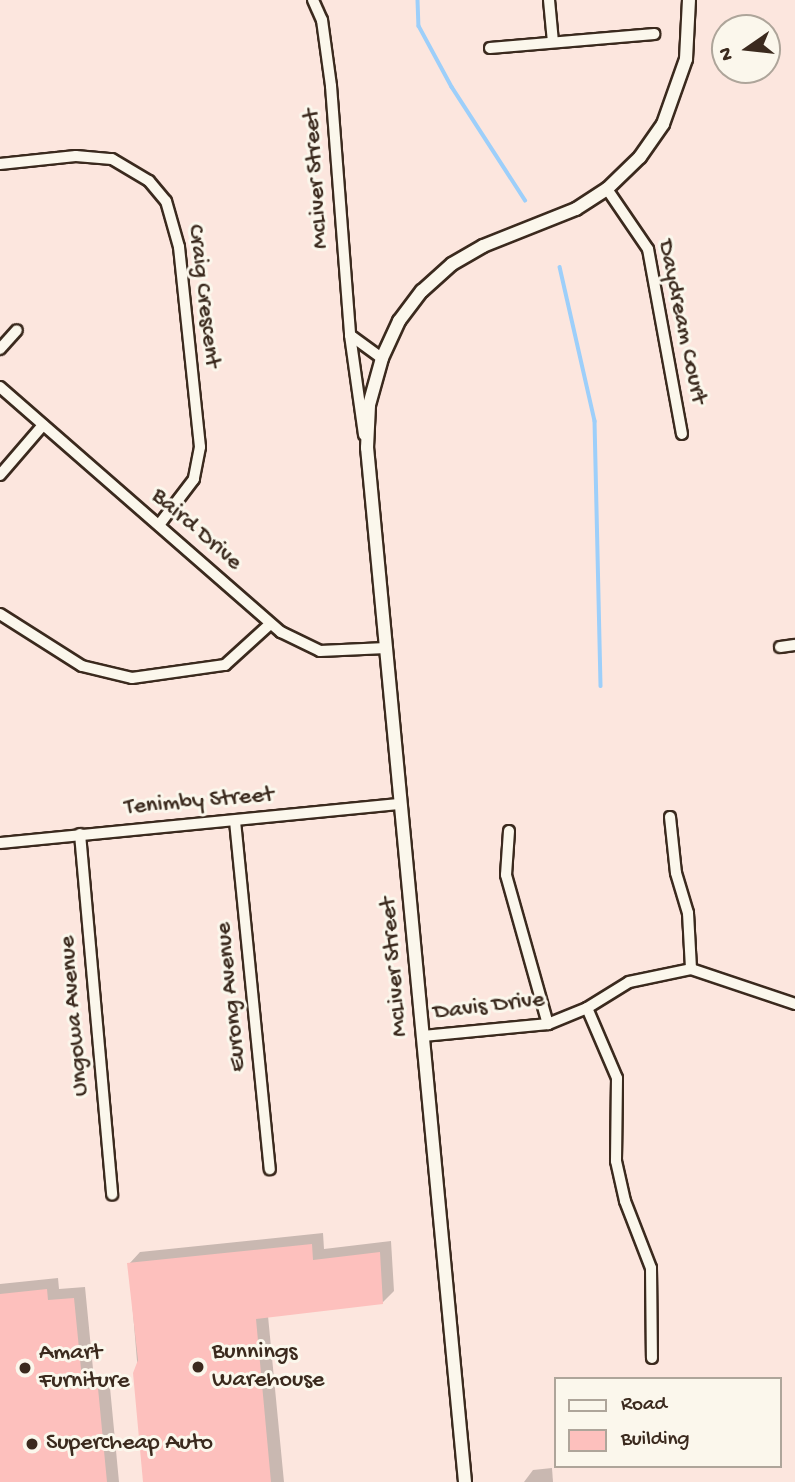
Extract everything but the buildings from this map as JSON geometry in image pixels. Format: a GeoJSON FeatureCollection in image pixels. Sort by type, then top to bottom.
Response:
{"type":"FeatureCollection","features":[{"type":"Feature","properties":{"kind":"street","name":"McLiver Street"},"geometry":{"type":"LineString","coordinates":[[313,0],[322,20],[350,335],[367,448],[465,1482]]}},
{"type":"Feature","properties":{"kind":"street"},"geometry":{"type":"LineString","coordinates":[[549,0],[553,42]]}},
{"type":"Feature","properties":{"kind":"street","name":"McLiver Street"},"geometry":{"type":"LineString","coordinates":[[367,448],[369,405],[382,358],[399,321],[422,291],[452,264],[576,209],[607,189],[640,157],[663,124],[686,59],[689,0]]}},
{"type":"Feature","properties":{"kind":"street"},"geometry":{"type":"LineString","coordinates":[[490,48],[654,34]]}},
{"type":"Feature","properties":{"kind":"street","name":"Craig Crescent"},"geometry":{"type":"LineString","coordinates":[[0,164],[76,156],[112,159],[149,181],[166,201],[179,247],[200,447],[194,479],[159,525]]}},
{"type":"Feature","properties":{"kind":"street","name":"Daydream Court"},"geometry":{"type":"LineString","coordinates":[[607,189],[648,249],[682,434]]}},
{"type":"Feature","properties":{"kind":"street"},"geometry":{"type":"LineString","coordinates":[[0,349],[17,330]]}},
{"type":"Feature","properties":{"kind":"street"},"geometry":{"type":"LineString","coordinates":[[350,335],[382,358]]}},
{"type":"Feature","properties":{"kind":"street","name":"Baird Drive"},"geometry":{"type":"LineString","coordinates":[[0,387],[270,624],[293,640],[320,651],[386,648]]}},
{"type":"Feature","properties":{"kind":"street"},"geometry":{"type":"LineString","coordinates":[[0,475],[43,425]]}},
{"type":"Feature","properties":{"kind":"street"},"geometry":{"type":"LineString","coordinates":[[0,614],[82,667],[132,678],[225,664],[270,624]]}},
{"type":"Feature","properties":{"kind":"street"},"geometry":{"type":"LineString","coordinates":[[780,647],[795,645]]}},
{"type":"Feature","properties":{"kind":"street","name":"Tenimby Street"},"geometry":{"type":"LineString","coordinates":[[0,843],[401,804]]}},
{"type":"Feature","properties":{"kind":"street"},"geometry":{"type":"LineString","coordinates":[[670,817],[676,873],[688,913],[691,969],[795,1004]]}},
{"type":"Feature","properties":{"kind":"street","name":"Eurong Avenue"},"geometry":{"type":"LineString","coordinates":[[235,821],[270,1169]]}},
{"type":"Feature","properties":{"kind":"street"},"geometry":{"type":"LineString","coordinates":[[509,831],[506,875],[548,1024]]}},
{"type":"Feature","properties":{"kind":"street","name":"Ungowa Avenue"},"geometry":{"type":"LineString","coordinates":[[80,834],[112,1195]]}},
{"type":"Feature","properties":{"kind":"street","name":"Davis Drive"},"geometry":{"type":"LineString","coordinates":[[423,1036],[548,1024],[587,1007],[629,982],[691,969]]}},
{"type":"Feature","properties":{"kind":"street"},"geometry":{"type":"LineString","coordinates":[[587,1007],[617,1078],[616,1161],[625,1201],[651,1268],[652,1358]]}},
{"type":"Feature","properties":{"kind":"waterway"},"geometry":{"type":"LineString","coordinates":[[418,0],[419,26],[452,87],[525,200]]}},
{"type":"Feature","properties":{"kind":"waterway"},"geometry":{"type":"LineString","coordinates":[[560,267],[595,421],[601,686]]}},
{"type":"Feature","properties":{"kind":"place","name":"Bunnings Warehouse"},"geometry":{"type":"Point","coordinates":[198,1367]}},
{"type":"Feature","properties":{"kind":"place","name":"Amart Furniture"},"geometry":{"type":"Point","coordinates":[25,1368]}},
{"type":"Feature","properties":{"kind":"place","name":"Supercheap Auto"},"geometry":{"type":"Point","coordinates":[32,1444]}}]}
